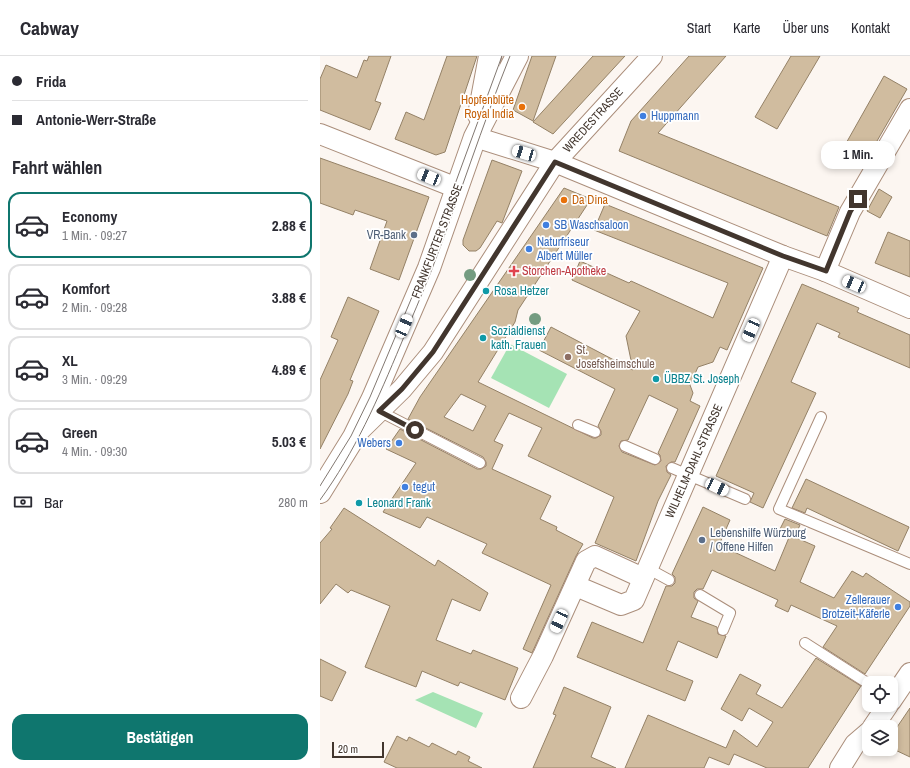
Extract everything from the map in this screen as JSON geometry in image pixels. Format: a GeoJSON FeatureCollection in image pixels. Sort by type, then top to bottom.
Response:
{"type":"FeatureCollection","features":[{"type":"Feature","properties":{"kind":"street","name":"FRANKFURTER STRASSE"},"geometry":{"type":"LineString","coordinates":[[475,137],[490,56]]}},
{"type":"Feature","properties":{"kind":"street","name":"FRANKFURTER STRASSE"},"geometry":{"type":"LineString","coordinates":[[320,492],[354,437],[373,398],[429,268],[475,137],[517,56]]}},
{"type":"Feature","properties":{"kind":"street","name":"WREDESTRASSE"},"geometry":{"type":"LineString","coordinates":[[354,437],[367,422],[402,389],[433,352],[555,162],[652,56]]}},
{"type":"Feature","properties":{"kind":"street"},"geometry":{"type":"LineString","coordinates":[[826,271],[850,212],[910,108]]}},
{"type":"Feature","properties":{"kind":"street"},"geometry":{"type":"LineString","coordinates":[[320,134],[457,188]]}},
{"type":"Feature","properties":{"kind":"street"},"geometry":{"type":"LineString","coordinates":[[475,137],[555,162],[783,256],[826,271],[910,308]]}},
{"type":"Feature","properties":{"kind":"street","name":"WILHELM-DAHL-STRASSE"},"geometry":{"type":"LineString","coordinates":[[576,586],[621,605],[634,600],[681,471],[783,256]]}},
{"type":"Feature","properties":{"kind":"street"},"geometry":{"type":"LineString","coordinates":[[521,698],[576,586],[586,561],[595,556],[645,573]]}},
{"type":"Feature","properties":{"kind":"street"},"geometry":{"type":"LineString","coordinates":[[898,691],[910,674]]}},
{"type":"Feature","properties":{"kind":"street"},"geometry":{"type":"LineString","coordinates":[[840,768],[855,744],[862,738]]}},
{"type":"Feature","properties":{"kind":"lane"},"geometry":{"type":"LineString","coordinates":[[379,411],[480,463]]}},
{"type":"Feature","properties":{"kind":"lane"},"geometry":{"type":"LineString","coordinates":[[821,417],[779,509],[910,564]]}},
{"type":"Feature","properties":{"kind":"lane"},"geometry":{"type":"LineString","coordinates":[[578,424],[595,432]]}},
{"type":"Feature","properties":{"kind":"lane"},"geometry":{"type":"LineString","coordinates":[[625,446],[655,459]]}},
{"type":"Feature","properties":{"kind":"lane"},"geometry":{"type":"LineString","coordinates":[[681,471],[745,500]]}},
{"type":"Feature","properties":{"kind":"lane"},"geometry":{"type":"LineString","coordinates":[[645,573],[669,580]]}},
{"type":"Feature","properties":{"kind":"lane"},"geometry":{"type":"LineString","coordinates":[[700,595],[730,613],[723,630]]}},
{"type":"Feature","properties":{"kind":"lane"},"geometry":{"type":"LineString","coordinates":[[805,644],[862,680]]}},
{"type":"Feature","properties":{"kind":"green space"},"geometry":{"type":"Polygon","coordinates":[[[510,344],[567,374],[549,408],[491,378],[510,344]]]}},
{"type":"Feature","properties":{"kind":"green space"},"geometry":{"type":"Polygon","coordinates":[[[433,692],[483,713],[476,728],[415,700],[433,692]]]}},
{"type":"Feature","properties":{"kind":"building"},"geometry":{"type":"Polygon","coordinates":[[[369,56],[391,56],[375,101],[381,103],[370,130],[320,110],[320,79],[326,65],[357,78],[364,60],[367,61],[369,56]]]}},
{"type":"Feature","properties":{"kind":"building"},"geometry":{"type":"Polygon","coordinates":[[[447,56],[477,56],[445,152],[436,155],[395,139],[406,112],[424,120],[447,56]]]}},
{"type":"Feature","properties":{"kind":"building"},"geometry":{"type":"Polygon","coordinates":[[[532,56],[556,56],[533,121],[513,110],[532,56]]]}},
{"type":"Feature","properties":{"kind":"building"},"geometry":{"type":"Polygon","coordinates":[[[593,56],[625,56],[553,134],[533,122],[593,56]]]}},
{"type":"Feature","properties":{"kind":"building"},"geometry":{"type":"Polygon","coordinates":[[[689,56],[726,56],[658,133],[839,207],[827,236],[619,151],[631,121],[689,56]]]}},
{"type":"Feature","properties":{"kind":"building"},"geometry":{"type":"Polygon","coordinates":[[[791,56],[820,56],[777,129],[755,117],[791,56]]]}},
{"type":"Feature","properties":{"kind":"building"},"geometry":{"type":"Polygon","coordinates":[[[884,76],[907,89],[862,167],[840,154],[884,76]]]}},
{"type":"Feature","properties":{"kind":"building"},"geometry":{"type":"Polygon","coordinates":[[[320,158],[429,197],[399,280],[370,269],[387,221],[355,210],[353,215],[320,203],[320,158]]]}},
{"type":"Feature","properties":{"kind":"building"},"geometry":{"type":"Polygon","coordinates":[[[492,160],[522,171],[502,223],[497,221],[480,248],[476,251],[469,251],[463,245],[463,240],[492,160]]]}},
{"type":"Feature","properties":{"kind":"building"},"geometry":{"type":"Polygon","coordinates":[[[564,188],[591,199],[518,310],[515,322],[478,382],[593,438],[601,435],[601,431],[598,426],[615,389],[539,350],[551,327],[633,370],[626,336],[640,311],[572,280],[580,261],[629,283],[631,281],[713,318],[728,283],[594,230],[605,204],[763,268],[727,350],[720,347],[713,362],[698,367],[690,385],[693,393],[690,401],[700,406],[675,462],[671,462],[666,466],[667,472],[671,475],[658,501],[636,561],[595,543],[614,497],[528,456],[542,428],[509,413],[494,441],[503,445],[492,469],[551,496],[540,519],[557,527],[556,530],[583,544],[576,556],[532,653],[523,649],[551,585],[482,553],[487,544],[427,517],[420,528],[383,512],[416,463],[386,449],[400,429],[477,469],[481,469],[486,466],[486,462],[483,457],[408,419],[420,397],[564,188]],[[461,394],[444,417],[473,431],[486,406],[461,394]],[[649,395],[628,440],[621,441],[619,446],[622,452],[655,465],[661,461],[658,453],[678,409],[649,395]]]}},
{"type":"Feature","properties":{"kind":"building"},"geometry":{"type":"Polygon","coordinates":[[[879,189],[892,197],[880,218],[867,211],[879,189]]]}},
{"type":"Feature","properties":{"kind":"building"},"geometry":{"type":"Polygon","coordinates":[[[888,232],[910,241],[910,277],[875,263],[888,232]]]}},
{"type":"Feature","properties":{"kind":"building"},"geometry":{"type":"Polygon","coordinates":[[[802,284],[859,308],[857,312],[910,335],[910,368],[838,337],[840,333],[817,323],[791,382],[816,393],[763,508],[750,502],[754,493],[716,476],[802,284]]]}},
{"type":"Feature","properties":{"kind":"building"},"geometry":{"type":"Polygon","coordinates":[[[348,297],[379,311],[350,380],[353,381],[348,394],[320,449],[320,380],[338,340],[331,337],[348,297]]]}},
{"type":"Feature","properties":{"kind":"building"},"geometry":{"type":"Polygon","coordinates":[[[806,479],[909,527],[898,551],[807,508],[805,513],[792,508],[806,479]]]}},
{"type":"Feature","properties":{"kind":"building"},"geometry":{"type":"Polygon","coordinates":[[[703,507],[730,520],[719,545],[775,571],[790,535],[815,546],[800,582],[834,598],[852,571],[863,577],[866,573],[910,602],[910,606],[865,674],[823,647],[837,626],[791,605],[788,612],[775,606],[778,600],[712,570],[703,589],[697,589],[694,592],[694,598],[698,601],[691,617],[717,627],[718,634],[726,636],[717,658],[678,641],[666,670],[693,681],[685,701],[577,657],[592,622],[643,643],[666,586],[672,586],[675,583],[675,577],[672,574],[703,507]]]}},
{"type":"Feature","properties":{"kind":"building"},"geometry":{"type":"Polygon","coordinates":[[[344,508],[435,566],[438,560],[488,593],[480,611],[452,599],[436,640],[471,654],[473,650],[518,668],[505,700],[460,682],[458,686],[422,671],[416,687],[365,667],[390,606],[351,590],[348,593],[336,584],[320,604],[320,543],[332,529],[330,528],[344,508]]]}},
{"type":"Feature","properties":{"kind":"building"},"geometry":{"type":"Polygon","coordinates":[[[785,519],[800,525],[795,536],[780,529],[785,519]]]}},
{"type":"Feature","properties":{"kind":"building"},"geometry":{"type":"Polygon","coordinates":[[[816,658],[861,686],[808,768],[767,768],[734,754],[729,765],[709,757],[704,768],[625,768],[648,715],[726,748],[734,730],[757,747],[773,722],[749,708],[742,721],[721,709],[740,674],[761,685],[756,694],[782,708],[816,658]]]}},
{"type":"Feature","properties":{"kind":"building"},"geometry":{"type":"Polygon","coordinates":[[[320,659],[346,672],[332,701],[320,696],[320,659]]]}},
{"type":"Feature","properties":{"kind":"building"},"geometry":{"type":"Polygon","coordinates":[[[564,687],[611,707],[591,757],[616,768],[533,768],[556,715],[553,714],[564,687]]]}},
{"type":"Feature","properties":{"kind":"building"},"geometry":{"type":"Polygon","coordinates":[[[910,708],[910,757],[898,751],[898,726],[910,708]]]}},
{"type":"Feature","properties":{"kind":"building"},"geometry":{"type":"Polygon","coordinates":[[[397,736],[407,741],[409,737],[429,747],[432,743],[456,755],[458,751],[470,757],[468,761],[482,768],[397,768],[384,762],[397,736]]]}},
{"type":"Feature","properties":{"kind":"tram line"},"geometry":{"type":"LineString","coordinates":[[320,486],[351,436],[370,397],[425,266],[502,56]]}},
{"type":"Feature","properties":{"kind":"tram line"},"geometry":{"type":"LineString","coordinates":[[320,500],[333,482],[355,444],[392,365],[432,269],[510,56]]}},
{"type":"Feature","properties":{"kind":"place","name":"Hopfenblüte Royal India"},"geometry":{"type":"Point","coordinates":[522,107]}},
{"type":"Feature","properties":{"kind":"place","name":"Huppmann"},"geometry":{"type":"Point","coordinates":[643,116]}},
{"type":"Feature","properties":{"kind":"place","name":"Da Dina"},"geometry":{"type":"Point","coordinates":[564,200]}},
{"type":"Feature","properties":{"kind":"place","name":"SB Waschsaloon"},"geometry":{"type":"Point","coordinates":[546,225]}},
{"type":"Feature","properties":{"kind":"place","name":"VR-Bank"},"geometry":{"type":"Point","coordinates":[414,235]}},
{"type":"Feature","properties":{"kind":"place","name":"Naturfriseur Albert Müller"},"geometry":{"type":"Point","coordinates":[529,249]}},
{"type":"Feature","properties":{"kind":"place","name":"Storchen-Apotheke"},"geometry":{"type":"Point","coordinates":[514,271]}},
{"type":"Feature","properties":{"kind":"place","name":"Rosa Hetzer"},"geometry":{"type":"Point","coordinates":[486,291]}},
{"type":"Feature","properties":{"kind":"place","name":"Sozialdienst kath. Frauen"},"geometry":{"type":"Point","coordinates":[483,338]}},
{"type":"Feature","properties":{"kind":"place","name":"St. Josefsheimschule"},"geometry":{"type":"Point","coordinates":[568,357]}},
{"type":"Feature","properties":{"kind":"place","name":"ÜBBZ St. Joseph"},"geometry":{"type":"Point","coordinates":[656,379]}},
{"type":"Feature","properties":{"kind":"place","name":"Webers"},"geometry":{"type":"Point","coordinates":[399,443]}},
{"type":"Feature","properties":{"kind":"place","name":"tegut"},"geometry":{"type":"Point","coordinates":[405,487]}},
{"type":"Feature","properties":{"kind":"place","name":"Leonard Frank"},"geometry":{"type":"Point","coordinates":[359,503]}},
{"type":"Feature","properties":{"kind":"place","name":"Lebenshilfe Würzburg / Offene Hilfen"},"geometry":{"type":"Point","coordinates":[702,540]}},
{"type":"Feature","properties":{"kind":"place","name":"Zellerauer Brotzeit-Käferle"},"geometry":{"type":"Point","coordinates":[898,607]}},
{"type":"Feature","properties":{"kind":"route"},"geometry":{"type":"LineString","coordinates":[[415,430],[379,411],[402,389],[433,352],[555,162],[783,256],[826,271],[850,212],[858,199]]}}]}
